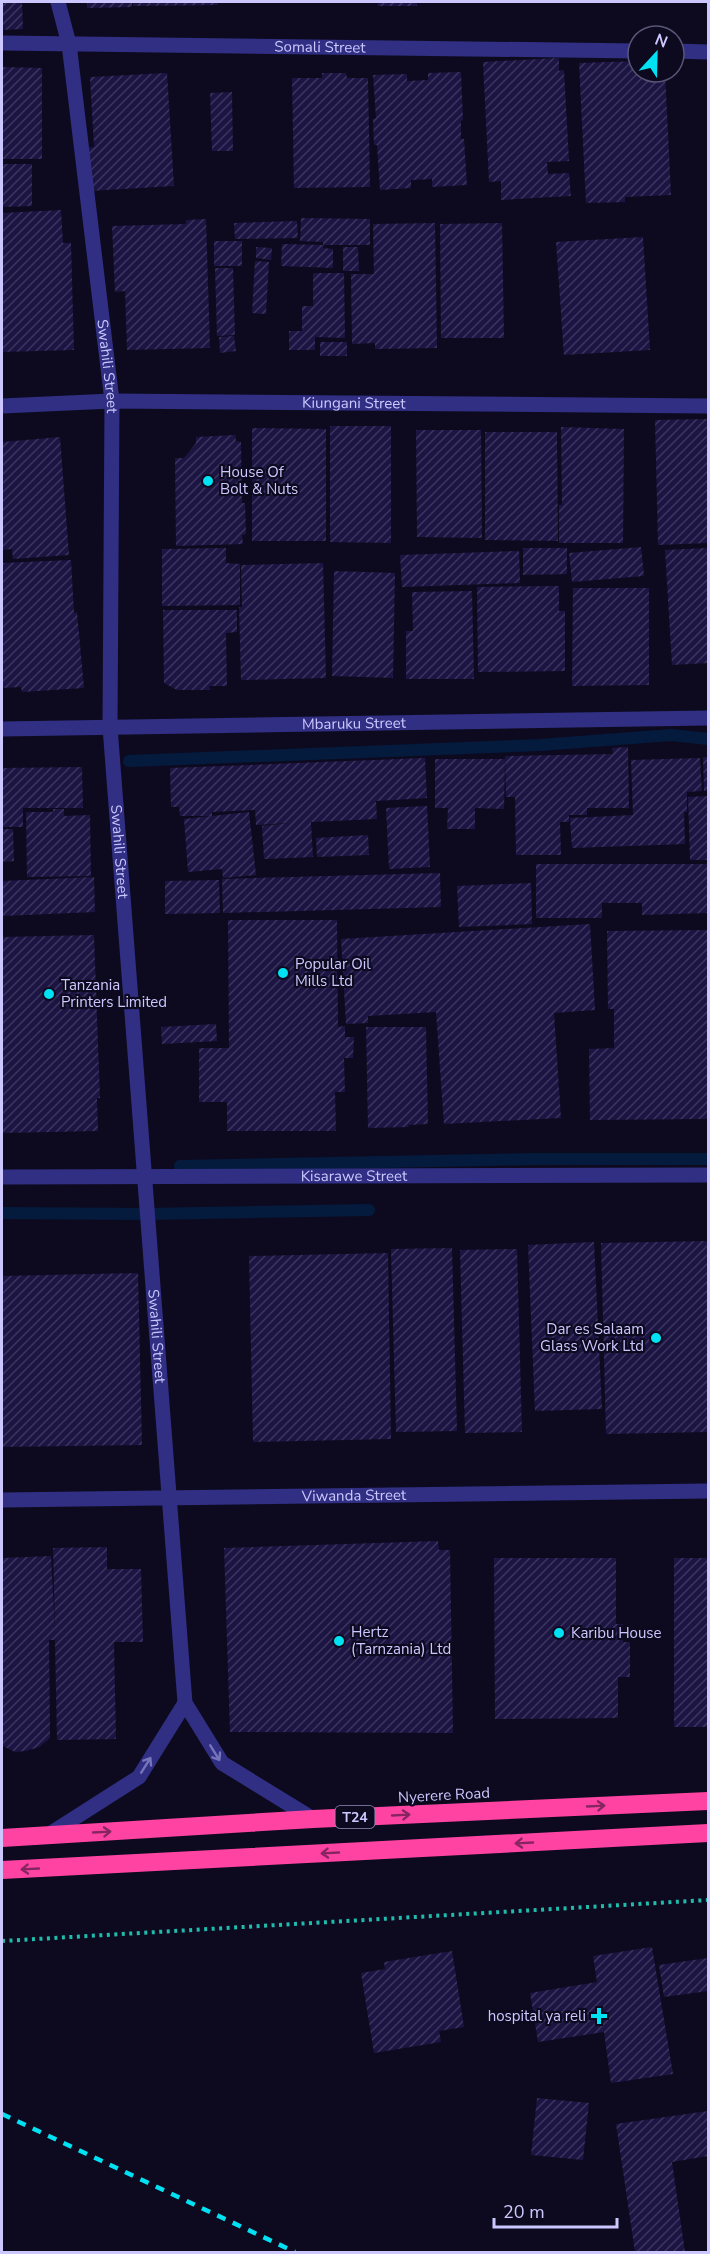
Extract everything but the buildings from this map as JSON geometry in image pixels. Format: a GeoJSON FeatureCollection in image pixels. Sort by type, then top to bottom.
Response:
{"type":"FeatureCollection","features":[{"type":"Feature","properties":{"kind":"highway","name":"Nyerere Road"},"geometry":{"type":"LineString","coordinates":[[2,1838],[313,1819],[703,1800]]}},
{"type":"Feature","properties":{"kind":"highway"},"geometry":{"type":"LineString","coordinates":[[2,1870],[708,1833]]}},
{"type":"Feature","properties":{"kind":"street","name":"Swahili Street"},"geometry":{"type":"LineString","coordinates":[[58,2],[69,44],[112,401],[110,728],[185,1703],[222,1763],[313,1819]]}},
{"type":"Feature","properties":{"kind":"street","name":"Somali Street"},"geometry":{"type":"LineString","coordinates":[[2,43],[626,51]]}},
{"type":"Feature","properties":{"kind":"street"},"geometry":{"type":"LineString","coordinates":[[686,51],[708,52]]}},
{"type":"Feature","properties":{"kind":"street","name":"Kiungani Street"},"geometry":{"type":"LineString","coordinates":[[2,406],[112,401],[708,406]]}},
{"type":"Feature","properties":{"kind":"street","name":"Mbaruku Street"},"geometry":{"type":"LineString","coordinates":[[2,729],[708,718]]}},
{"type":"Feature","properties":{"kind":"street","name":"Kisarawe Street"},"geometry":{"type":"LineString","coordinates":[[2,1177],[708,1175]]}},
{"type":"Feature","properties":{"kind":"street","name":"Viwanda Street"},"geometry":{"type":"LineString","coordinates":[[2,1500],[708,1491]]}},
{"type":"Feature","properties":{"kind":"street"},"geometry":{"type":"LineString","coordinates":[[48,1835],[139,1777],[185,1703]]}},
{"type":"Feature","properties":{"kind":"path"},"geometry":{"type":"LineString","coordinates":[[2,1941],[708,1900]]}},
{"type":"Feature","properties":{"kind":"waterway"},"geometry":{"type":"LineString","coordinates":[[129,761],[540,745],[671,735],[708,739]]}},
{"type":"Feature","properties":{"kind":"waterway"},"geometry":{"type":"LineString","coordinates":[[180,1166],[535,1159],[708,1159]]}},
{"type":"Feature","properties":{"kind":"waterway"},"geometry":{"type":"LineString","coordinates":[[2,1213],[147,1214],[369,1210]]}},
{"type":"Feature","properties":{"kind":"railway"},"geometry":{"type":"LineString","coordinates":[[2,2114],[295,2252]]}},
{"type":"Feature","properties":{"kind":"place","name":"House Of Bolt & Nuts"},"geometry":{"type":"Point","coordinates":[208,481]}},
{"type":"Feature","properties":{"kind":"place","name":"Popular Oil Mills Ltd"},"geometry":{"type":"Point","coordinates":[283,973]}},
{"type":"Feature","properties":{"kind":"place","name":"Tanzania Printers Limited"},"geometry":{"type":"Point","coordinates":[49,994]}},
{"type":"Feature","properties":{"kind":"place","name":"Dar es Salaam Glass Work Ltd"},"geometry":{"type":"Point","coordinates":[656,1338]}},
{"type":"Feature","properties":{"kind":"place","name":"Karibu House"},"geometry":{"type":"Point","coordinates":[559,1633]}},
{"type":"Feature","properties":{"kind":"place","name":"Hertz (Tarnzania) Ltd"},"geometry":{"type":"Point","coordinates":[339,1641]}},
{"type":"Feature","properties":{"kind":"place","name":"hospital ya reli"},"geometry":{"type":"Point","coordinates":[599,2016]}}]}
